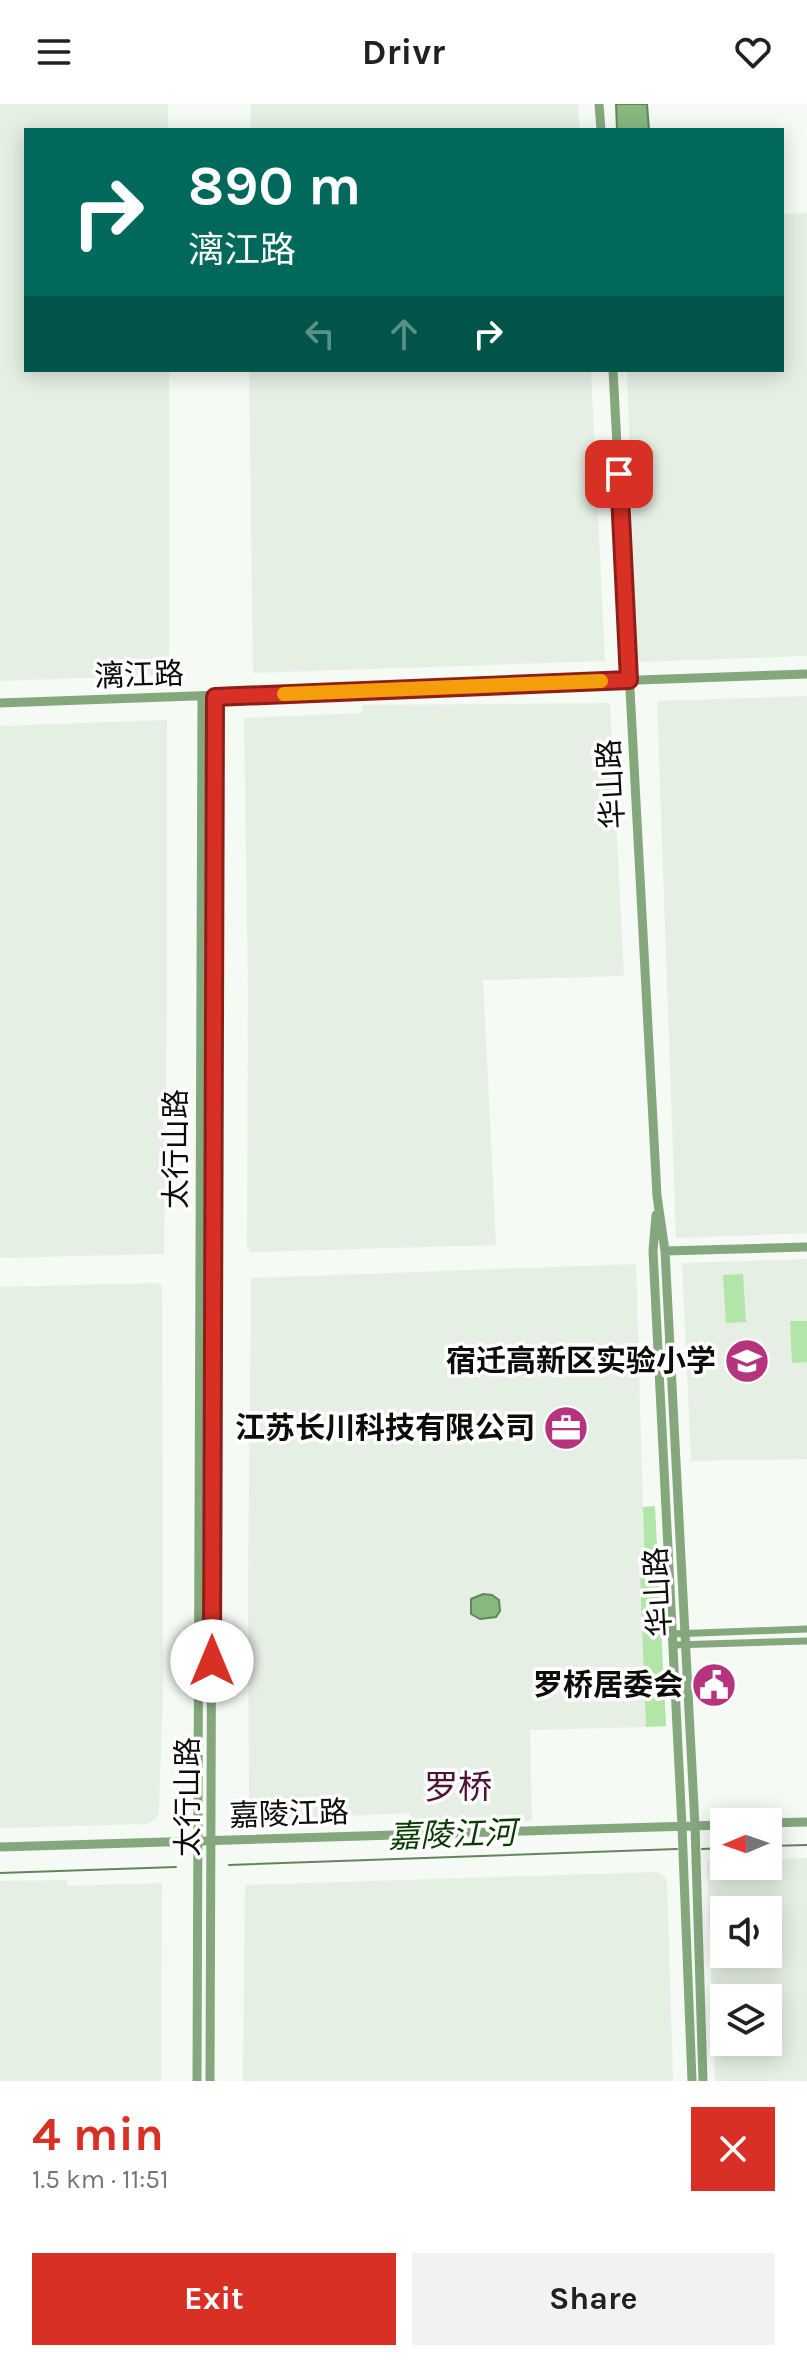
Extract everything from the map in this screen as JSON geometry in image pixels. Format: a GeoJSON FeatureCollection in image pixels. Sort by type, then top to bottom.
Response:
{"type":"FeatureCollection","features":[{"type":"Feature","properties":{"kind":"street"},"geometry":{"type":"LineString","coordinates":[[599,104],[601,128]]}},
{"type":"Feature","properties":{"kind":"street","name":"华山路"},"geometry":{"type":"LineString","coordinates":[[613,372],[657,1196],[665,1251],[695,1826],[703,2081]]}},
{"type":"Feature","properties":{"kind":"street","name":"漓江路"},"geometry":{"type":"LineString","coordinates":[[0,703],[807,674]]}},
{"type":"Feature","properties":{"kind":"street","name":"太行山路"},"geometry":{"type":"LineString","coordinates":[[197,2081],[202,697]]}},
{"type":"Feature","properties":{"kind":"street","name":"太行山路"},"geometry":{"type":"LineString","coordinates":[[210,2081],[215,697]]}},
{"type":"Feature","properties":{"kind":"street","name":"华山路"},"geometry":{"type":"LineString","coordinates":[[657,1196],[653,1251],[692,2081]]}},
{"type":"Feature","properties":{"kind":"street"},"geometry":{"type":"LineString","coordinates":[[665,1251],[807,1247]]}},
{"type":"Feature","properties":{"kind":"street"},"geometry":{"type":"LineString","coordinates":[[673,1640],[807,1629]]}},
{"type":"Feature","properties":{"kind":"street"},"geometry":{"type":"LineString","coordinates":[[685,1639],[807,1641]]}},
{"type":"Feature","properties":{"kind":"street"},"geometry":{"type":"LineString","coordinates":[[782,1823],[807,1822]]}},
{"type":"Feature","properties":{"kind":"street","name":"嘉陵江路"},"geometry":{"type":"LineString","coordinates":[[0,1847],[710,1825]]}},
{"type":"Feature","properties":{"kind":"shaded area"},"geometry":{"type":"Polygon","coordinates":[[[0,104],[168,104],[168,128],[24,128],[24,372],[169,372],[169,675],[0,681],[0,104]]]}},
{"type":"Feature","properties":{"kind":"shaded area"},"geometry":{"type":"Polygon","coordinates":[[[251,104],[578,104],[580,128],[250,128],[251,104]]]}},
{"type":"Feature","properties":{"kind":"shaded area"},"geometry":{"type":"Polygon","coordinates":[[[616,104],[647,104],[649,128],[617,128],[616,104]]]}},
{"type":"Feature","properties":{"kind":"shaded area"},"geometry":{"type":"Polygon","coordinates":[[[807,213],[807,656],[637,662],[627,372],[784,372],[784,214],[807,213]]]}},
{"type":"Feature","properties":{"kind":"shaded area"},"geometry":{"type":"Polygon","coordinates":[[[249,372],[591,372],[605,661],[253,673],[249,372]]]}},
{"type":"Feature","properties":{"kind":"shaded area"},"geometry":{"type":"Polygon","coordinates":[[[807,696],[807,1233],[676,1238],[657,701],[807,696]]]}},
{"type":"Feature","properties":{"kind":"shaded area"},"geometry":{"type":"Polygon","coordinates":[[[610,703],[624,976],[483,980],[496,1245],[251,1252],[247,1246],[248,990],[244,718],[362,713],[362,705],[610,703]]]}},
{"type":"Feature","properties":{"kind":"shaded area"},"geometry":{"type":"Polygon","coordinates":[[[167,720],[164,1254],[0,1258],[0,726],[167,720]]]}},
{"type":"Feature","properties":{"kind":"shaded area","name":"宿迁高新区实验小学"},"geometry":{"type":"Polygon","coordinates":[[[807,1259],[807,1459],[691,1461],[682,1263],[807,1259]]]}},
{"type":"Feature","properties":{"kind":"shaded area"},"geometry":{"type":"Polygon","coordinates":[[[636,1264],[645,1577],[640,1578],[646,1727],[530,1730],[532,1821],[411,1824],[410,1813],[278,1819],[263,1816],[249,1797],[251,1278],[636,1264]]]}},
{"type":"Feature","properties":{"kind":"shaded area"},"geometry":{"type":"Polygon","coordinates":[[[743,1274],[746,1322],[726,1323],[723,1275],[743,1274]]]}},
{"type":"Feature","properties":{"kind":"shaded area"},"geometry":{"type":"Polygon","coordinates":[[[157,1283],[162,1287],[163,1690],[159,1813],[155,1820],[146,1824],[0,1828],[0,1287],[157,1283]]]}},
{"type":"Feature","properties":{"kind":"shaded area"},"geometry":{"type":"Polygon","coordinates":[[[790,1321],[807,1321],[807,1362],[792,1363],[790,1321]]]}},
{"type":"Feature","properties":{"kind":"shaded area"},"geometry":{"type":"Polygon","coordinates":[[[655,1506],[666,1726],[646,1727],[640,1577],[645,1576],[643,1507],[655,1506]]]}},
{"type":"Feature","properties":{"kind":"shaded area"},"geometry":{"type":"Polygon","coordinates":[[[483,1594],[499,1600],[500,1611],[496,1617],[480,1619],[471,1614],[471,1599],[483,1594]]]}},
{"type":"Feature","properties":{"kind":"shaded area"},"geometry":{"type":"Polygon","coordinates":[[[807,1858],[807,2081],[715,2081],[714,2056],[782,2056],[782,1984],[711,1984],[711,1968],[782,1968],[782,1896],[710,1896],[710,1944],[707,1862],[710,1862],[710,1880],[782,1880],[782,1859],[807,1858]]]}},
{"type":"Feature","properties":{"kind":"shaded area"},"geometry":{"type":"Polygon","coordinates":[[[655,1872],[667,1880],[673,2081],[243,2081],[245,1885],[655,1872]]]}},
{"type":"Feature","properties":{"kind":"shaded area"},"geometry":{"type":"Polygon","coordinates":[[[67,1880],[68,1886],[162,1883],[161,2081],[0,2081],[0,1881],[67,1880]]]}},
{"type":"Feature","properties":{"kind":"waterway","name":"嘉陵江河"},"geometry":{"type":"LineString","coordinates":[[782,1846],[807,1845]]}},
{"type":"Feature","properties":{"kind":"waterway","name":"嘉陵江河"},"geometry":{"type":"LineString","coordinates":[[229,1865],[677,1849]]}},
{"type":"Feature","properties":{"kind":"waterway","name":"嘉陵江河"},"geometry":{"type":"LineString","coordinates":[[702,1849],[710,1849]]}},
{"type":"Feature","properties":{"kind":"waterway","name":"嘉陵江河"},"geometry":{"type":"LineString","coordinates":[[0,1873],[176,1867]]}},
{"type":"Feature","properties":{"kind":"slow traffic"},"geometry":{"type":"LineString","coordinates":[[284,694],[601,681]]}},
{"type":"Feature","properties":{"kind":"place","name":"宿迁高新区实验小学"},"geometry":{"type":"Point","coordinates":[747,1361]}},
{"type":"Feature","properties":{"kind":"place","name":"江苏长川科技有限公司"},"geometry":{"type":"Point","coordinates":[566,1428]}},
{"type":"Feature","properties":{"kind":"place","name":"罗桥居委会"},"geometry":{"type":"Point","coordinates":[714,1685]}},
{"type":"Feature","properties":{"kind":"district","name":"罗桥"},"geometry":{"type":"Point","coordinates":[458,1788]}},
{"type":"Feature","properties":{"kind":"route"},"geometry":{"type":"LineString","coordinates":[[212,1661],[215,697],[629,680],[619,474]]}}]}
